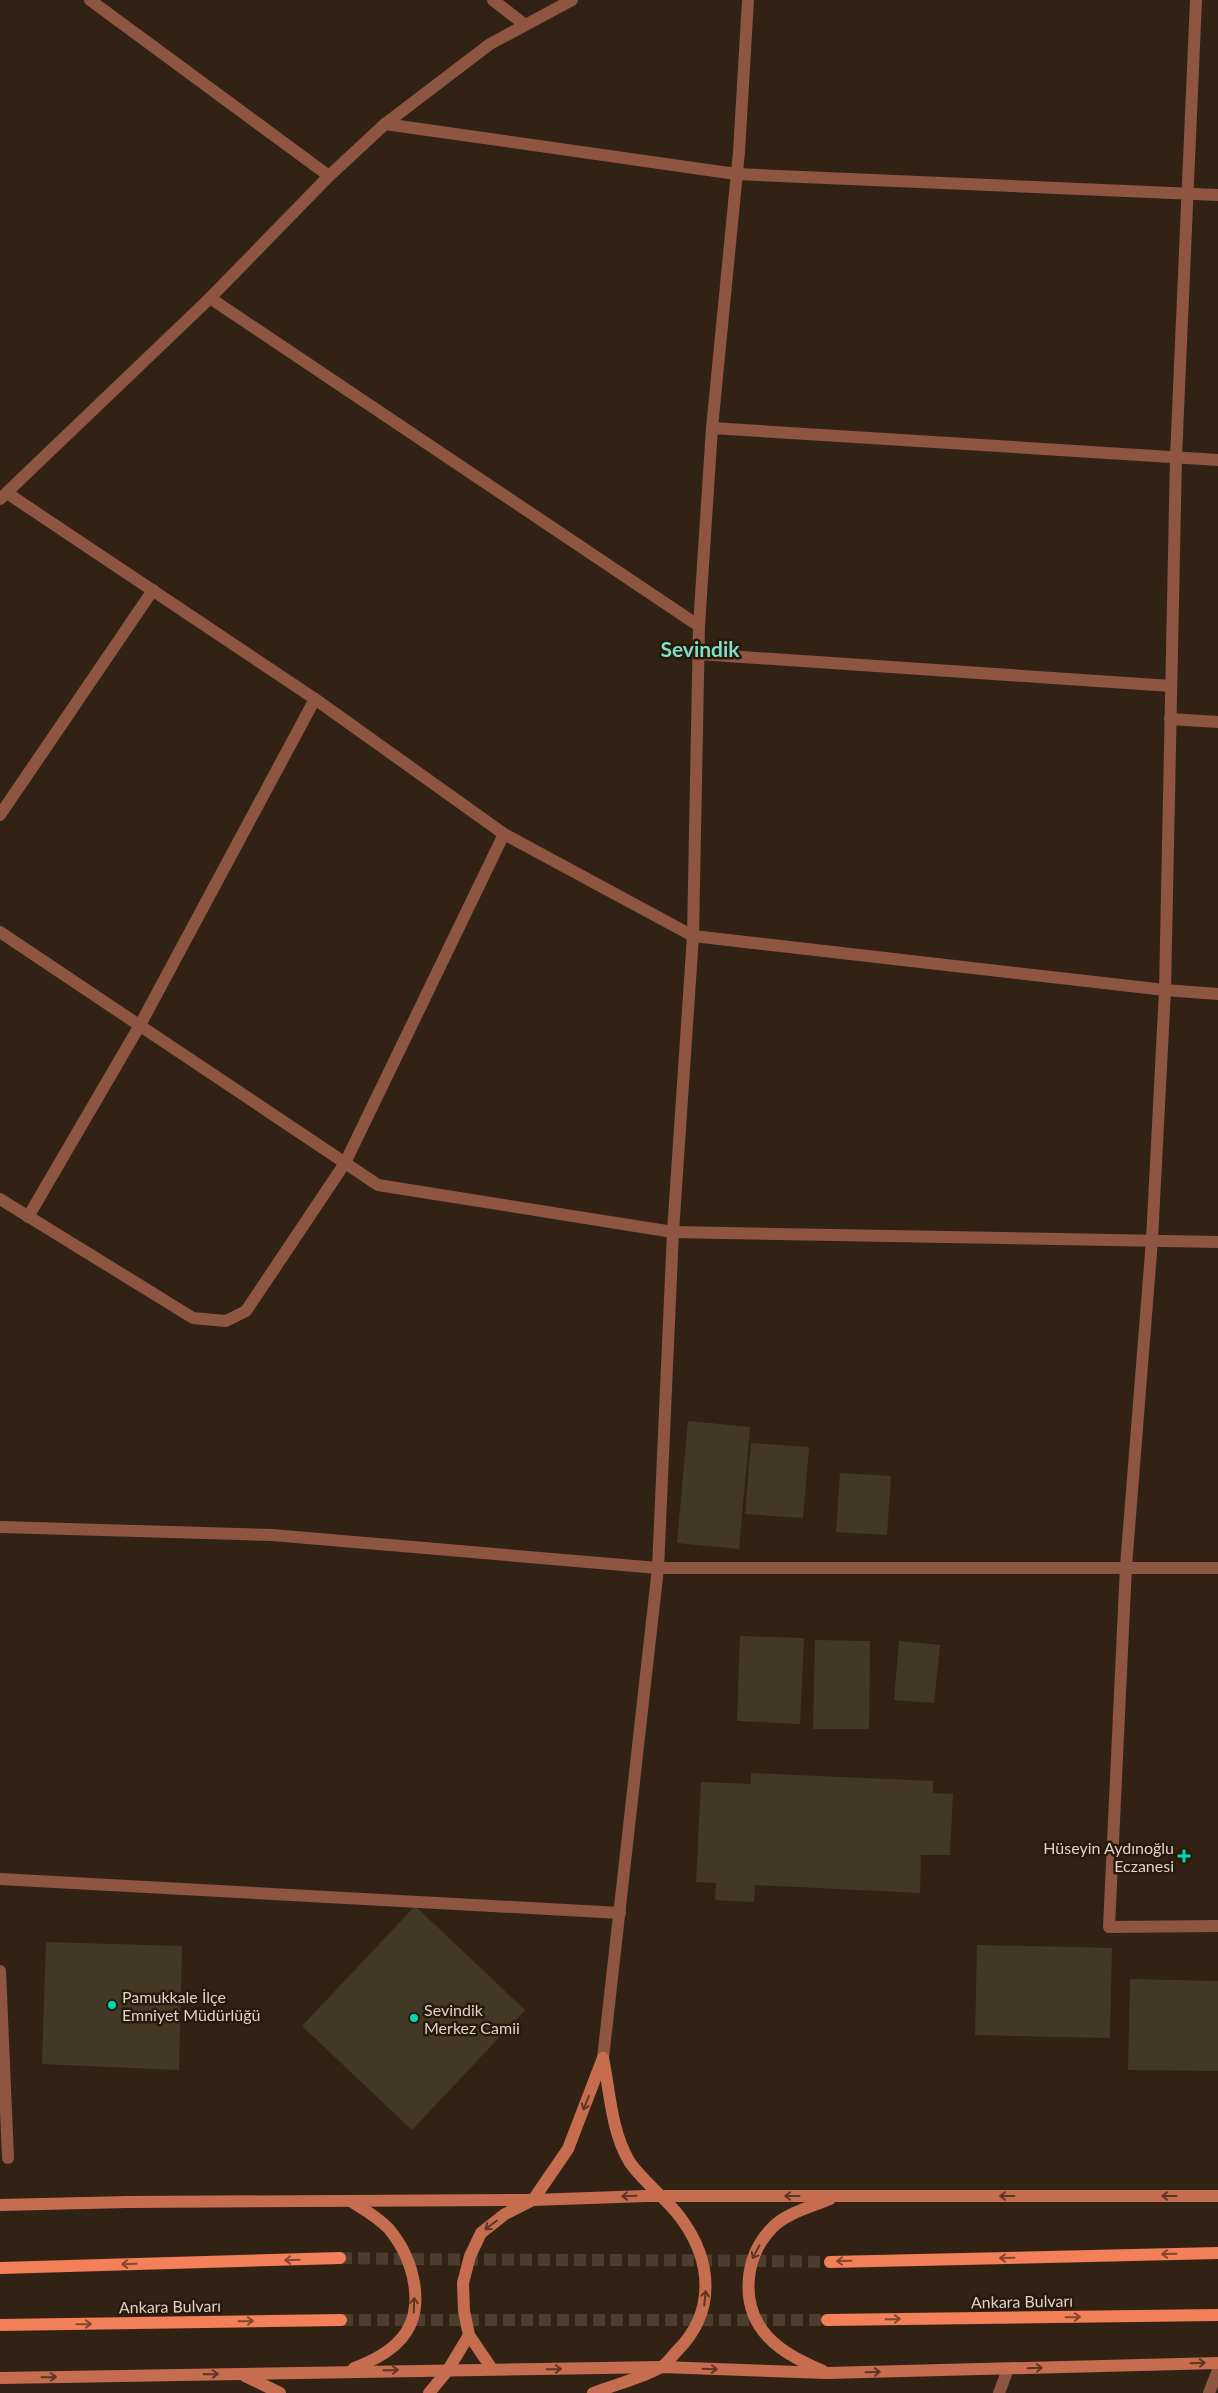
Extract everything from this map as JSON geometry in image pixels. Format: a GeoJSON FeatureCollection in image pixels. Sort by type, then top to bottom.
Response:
{"type":"FeatureCollection","features":[{"type":"Feature","properties":{"kind":"main road"},"geometry":{"type":"LineString","coordinates":[[593,2393],[662,2367],[688,2340],[705,2304],[706,2276],[696,2242],[681,2218],[663,2196],[630,2162],[620,2142],[604,2058]]}},
{"type":"Feature","properties":{"kind":"main road"},"geometry":{"type":"LineString","coordinates":[[492,2370],[469,2335],[464,2311],[463,2283],[470,2256],[481,2232],[505,2214],[534,2200],[568,2149],[604,2058]]}},
{"type":"Feature","properties":{"kind":"main road"},"geometry":{"type":"LineString","coordinates":[[0,2205],[534,2200],[663,2196],[1218,2196]]}},
{"type":"Feature","properties":{"kind":"main road"},"geometry":{"type":"LineString","coordinates":[[827,2373],[794,2357],[767,2336],[750,2303],[748,2275],[753,2256],[772,2228],[795,2213],[836,2196]]}},
{"type":"Feature","properties":{"kind":"main road"},"geometry":{"type":"LineString","coordinates":[[347,2371],[388,2351],[400,2340],[410,2327],[415,2301],[410,2269],[398,2242],[376,2217],[352,2202]]}},
{"type":"Feature","properties":{"kind":"main road"},"geometry":{"type":"LineString","coordinates":[[830,2262],[1218,2253]]}},
{"type":"Feature","properties":{"kind":"main road"},"geometry":{"type":"LineString","coordinates":[[0,2268],[340,2258]]}},
{"type":"Feature","properties":{"kind":"main road","name":"Ankara Bulvarı"},"geometry":{"type":"LineString","coordinates":[[827,2320],[1218,2315]]}},
{"type":"Feature","properties":{"kind":"main road","name":"Ankara Bulvarı"},"geometry":{"type":"LineString","coordinates":[[0,2325],[341,2320]]}},
{"type":"Feature","properties":{"kind":"main road"},"geometry":{"type":"LineString","coordinates":[[429,2393],[448,2370],[469,2335]]}},
{"type":"Feature","properties":{"kind":"main road"},"geometry":{"type":"LineString","coordinates":[[0,2378],[662,2367],[827,2373],[1218,2363]]}},
{"type":"Feature","properties":{"kind":"main road"},"geometry":{"type":"LineString","coordinates":[[241,2374],[280,2393]]}},
{"type":"Feature","properties":{"kind":"street"},"geometry":{"type":"LineString","coordinates":[[90,0],[329,176]]}},
{"type":"Feature","properties":{"kind":"street"},"geometry":{"type":"LineString","coordinates":[[493,0],[525,25]]}},
{"type":"Feature","properties":{"kind":"street"},"geometry":{"type":"LineString","coordinates":[[572,0],[490,44],[385,124],[329,176],[210,298],[3,496],[152,590],[315,699],[504,834],[693,936],[1166,990],[1218,994]]}},
{"type":"Feature","properties":{"kind":"street"},"geometry":{"type":"LineString","coordinates":[[604,2058],[658,1568],[674,1232],[693,936],[699,626],[712,428],[736,174],[748,0]]}},
{"type":"Feature","properties":{"kind":"street"},"geometry":{"type":"LineString","coordinates":[[1196,0],[1176,457],[1166,990],[1152,1240],[1126,1566],[1109,1927],[1218,1926]]}},
{"type":"Feature","properties":{"kind":"street"},"geometry":{"type":"LineString","coordinates":[[385,124],[736,174],[1187,192],[1218,195]]}},
{"type":"Feature","properties":{"kind":"street"},"geometry":{"type":"LineString","coordinates":[[210,298],[699,626]]}},
{"type":"Feature","properties":{"kind":"street"},"geometry":{"type":"LineString","coordinates":[[712,428],[1218,460]]}},
{"type":"Feature","properties":{"kind":"street"},"geometry":{"type":"LineString","coordinates":[[0,815],[152,590]]}},
{"type":"Feature","properties":{"kind":"street"},"geometry":{"type":"LineString","coordinates":[[698,654],[1171,686]]}},
{"type":"Feature","properties":{"kind":"street"},"geometry":{"type":"LineString","coordinates":[[28,1217],[140,1025],[315,699]]}},
{"type":"Feature","properties":{"kind":"street"},"geometry":{"type":"LineString","coordinates":[[1170,719],[1218,722]]}},
{"type":"Feature","properties":{"kind":"street"},"geometry":{"type":"LineString","coordinates":[[0,1199],[193,1318],[226,1321],[246,1311],[345,1164],[504,834]]}},
{"type":"Feature","properties":{"kind":"street"},"geometry":{"type":"LineString","coordinates":[[0,932],[378,1185],[674,1232],[1218,1242]]}},
{"type":"Feature","properties":{"kind":"street"},"geometry":{"type":"LineString","coordinates":[[0,1527],[272,1535],[658,1568],[1126,1566],[1218,1568]]}},
{"type":"Feature","properties":{"kind":"street"},"geometry":{"type":"LineString","coordinates":[[0,1879],[620,1913]]}},
{"type":"Feature","properties":{"kind":"street"},"geometry":{"type":"LineString","coordinates":[[0,1972],[8,2158]]}},
{"type":"Feature","properties":{"kind":"street"},"geometry":{"type":"LineString","coordinates":[[999,2393],[1008,2369]]}},
{"type":"Feature","properties":{"kind":"street"},"geometry":{"type":"LineString","coordinates":[[1209,2393],[1218,2370]]}},
{"type":"Feature","properties":{"kind":"building"},"geometry":{"type":"Polygon","coordinates":[[[688,1421],[750,1427],[739,1549],[677,1543],[688,1421]]]}},
{"type":"Feature","properties":{"kind":"building"},"geometry":{"type":"Polygon","coordinates":[[[751,1443],[809,1447],[803,1518],[745,1514],[751,1443]]]}},
{"type":"Feature","properties":{"kind":"building"},"geometry":{"type":"Polygon","coordinates":[[[840,1473],[891,1476],[887,1535],[836,1532],[840,1473]]]}},
{"type":"Feature","properties":{"kind":"building"},"geometry":{"type":"Polygon","coordinates":[[[740,1636],[804,1638],[800,1724],[737,1721],[740,1636]]]}},
{"type":"Feature","properties":{"kind":"building"},"geometry":{"type":"Polygon","coordinates":[[[815,1640],[870,1641],[869,1729],[813,1729],[815,1640]]]}},
{"type":"Feature","properties":{"kind":"building"},"geometry":{"type":"Polygon","coordinates":[[[899,1641],[940,1645],[934,1703],[894,1700],[899,1641]]]}},
{"type":"Feature","properties":{"kind":"building"},"geometry":{"type":"Polygon","coordinates":[[[751,1773],[933,1781],[933,1793],[953,1794],[950,1855],[921,1855],[920,1893],[755,1885],[754,1902],[715,1900],[716,1883],[696,1882],[701,1782],[751,1784],[751,1773]]]}},
{"type":"Feature","properties":{"kind":"building","name":"Sevindik Merkez Camii"},"geometry":{"type":"Polygon","coordinates":[[[415,1906],[525,2010],[412,2130],[302,2026],[415,1906]]]}},
{"type":"Feature","properties":{"kind":"building","name":"Pamukkale İlçe Emniyet Müdürlüğü"},"geometry":{"type":"Polygon","coordinates":[[[46,1942],[182,1946],[179,2070],[42,2064],[46,1942]]]}},
{"type":"Feature","properties":{"kind":"building"},"geometry":{"type":"Polygon","coordinates":[[[977,1945],[1112,1948],[1110,2038],[975,2035],[977,1945]]]}},
{"type":"Feature","properties":{"kind":"building"},"geometry":{"type":"Polygon","coordinates":[[[1130,1979],[1218,1981],[1218,2071],[1128,2070],[1130,1979]]]}},
{"type":"Feature","properties":{"kind":"tunnel"},"geometry":{"type":"LineString","coordinates":[[340,2258],[830,2262]]}},
{"type":"Feature","properties":{"kind":"tunnel"},"geometry":{"type":"LineString","coordinates":[[341,2320],[827,2320]]}},
{"type":"Feature","properties":{"kind":"place","name":"Hüseyin Aydınoğlu Eczanesi"},"geometry":{"type":"Point","coordinates":[1184,1856]}},
{"type":"Feature","properties":{"kind":"place","name":"Pamukkale İlçe Emniyet Müdürlüğü"},"geometry":{"type":"Point","coordinates":[112,2005]}},
{"type":"Feature","properties":{"kind":"place","name":"Sevindik Merkez Camii"},"geometry":{"type":"Point","coordinates":[414,2018]}},
{"type":"Feature","properties":{"kind":"district","name":"Sevindik"},"geometry":{"type":"Point","coordinates":[700,648]}}]}
